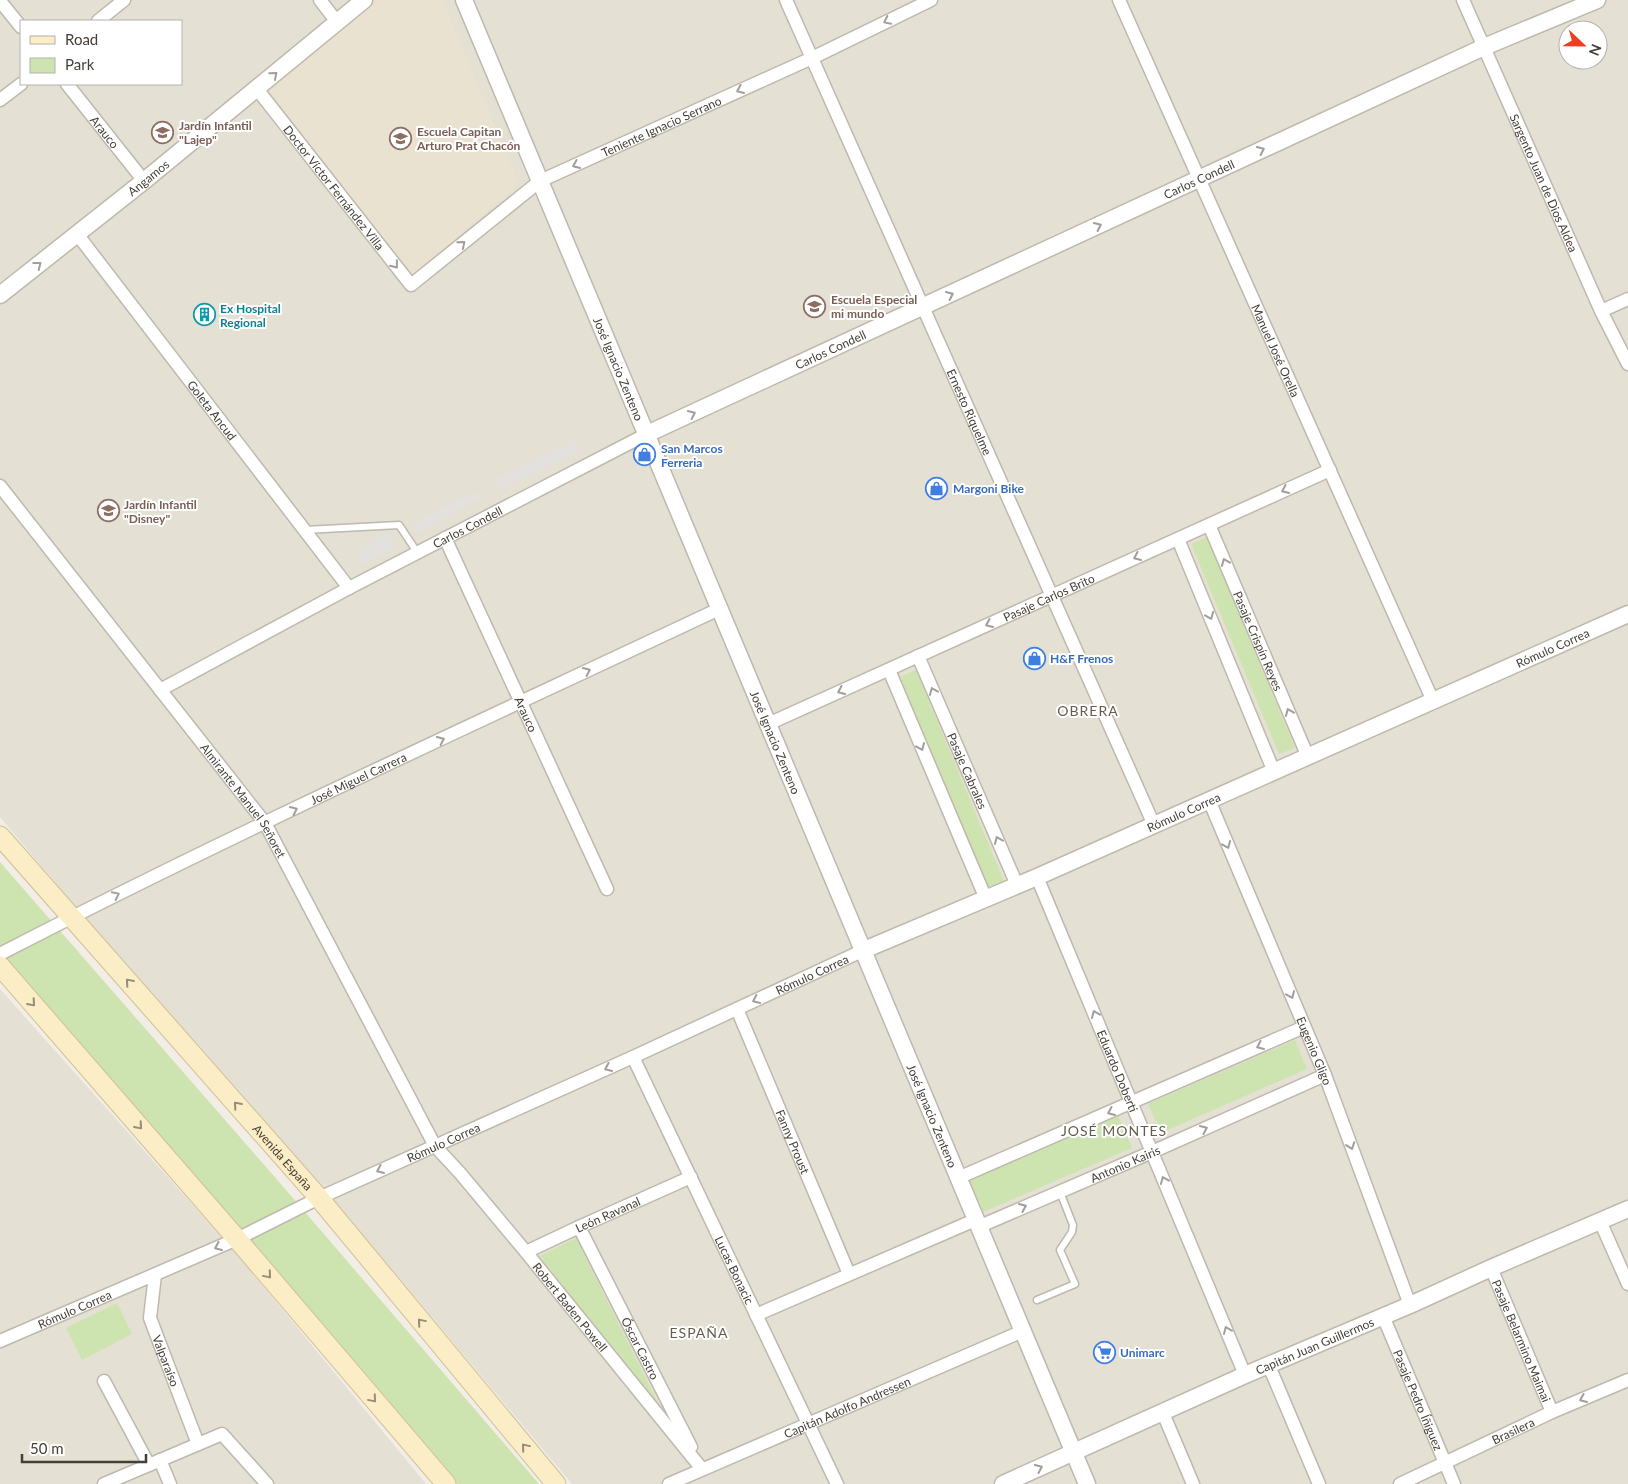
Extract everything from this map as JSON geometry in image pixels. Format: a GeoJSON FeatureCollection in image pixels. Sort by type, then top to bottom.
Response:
{"type":"FeatureCollection","features":[{"type":"Feature","properties":{"kind":"main road","name":"Avenida España"},"geometry":{"type":"LineString","coordinates":[[0,836],[319,1198],[556,1484]]}},
{"type":"Feature","properties":{"kind":"main road"},"geometry":{"type":"LineString","coordinates":[[0,966],[446,1484]]}},
{"type":"Feature","properties":{"kind":"street"},"geometry":{"type":"LineString","coordinates":[[99,20],[124,0]]}},
{"type":"Feature","properties":{"kind":"street"},"geometry":{"type":"LineString","coordinates":[[320,0],[337,22]]}},
{"type":"Feature","properties":{"kind":"street","name":"Angamos"},"geometry":{"type":"LineString","coordinates":[[0,295],[144,181],[364,0]]}},
{"type":"Feature","properties":{"kind":"street","name":"José Ignacio Zenteno"},"geometry":{"type":"LineString","coordinates":[[464,0],[1087,1484]]}},
{"type":"Feature","properties":{"kind":"street","name":"Ernesto Riquelme"},"geometry":{"type":"LineString","coordinates":[[786,0],[1154,824]]}},
{"type":"Feature","properties":{"kind":"street","name":"Teniente Ignacio Serrano"},"geometry":{"type":"LineString","coordinates":[[411,285],[540,181],[812,58],[931,0]]}},
{"type":"Feature","properties":{"kind":"street","name":"Manuel José Orella"},"geometry":{"type":"LineString","coordinates":[[1119,0],[1434,701]]}},
{"type":"Feature","properties":{"kind":"street","name":"Sargento Juan de Dios Aldea"},"geometry":{"type":"LineString","coordinates":[[1463,0],[1601,310],[1628,364]]}},
{"type":"Feature","properties":{"kind":"street","name":"Carlos Condell"},"geometry":{"type":"LineString","coordinates":[[160,690],[417,552],[647,434],[923,308],[1199,178],[1484,48],[1597,0]]}},
{"type":"Feature","properties":{"kind":"street"},"geometry":{"type":"LineString","coordinates":[[0,1],[20,26]]}},
{"type":"Feature","properties":{"kind":"street"},"geometry":{"type":"LineString","coordinates":[[0,100],[20,85]]}},
{"type":"Feature","properties":{"kind":"street","name":"Arauco"},"geometry":{"type":"LineString","coordinates":[[68,85],[144,181]]}},
{"type":"Feature","properties":{"kind":"street","name":"Doctor Víctor Fernández Villa"},"geometry":{"type":"LineString","coordinates":[[257,89],[411,285]]}},
{"type":"Feature","properties":{"kind":"street","name":"Goleta Ancud"},"geometry":{"type":"LineString","coordinates":[[77,234],[349,588]]}},
{"type":"Feature","properties":{"kind":"street"},"geometry":{"type":"LineString","coordinates":[[1601,310],[1628,299]]}},
{"type":"Feature","properties":{"kind":"street","name":"Pasaje Carlos Brito"},"geometry":{"type":"LineString","coordinates":[[768,724],[1330,470]]}},
{"type":"Feature","properties":{"kind":"street","name":"Almirante Manuel Señoret"},"geometry":{"type":"LineString","coordinates":[[0,486],[264,823],[435,1146]]}},
{"type":"Feature","properties":{"kind":"street","name":"Pasaje Crispín Reyes"},"geometry":{"type":"LineString","coordinates":[[1209,525],[1308,756]]}},
{"type":"Feature","properties":{"kind":"street","name":"Arauco"},"geometry":{"type":"LineString","coordinates":[[445,538],[607,889]]}},
{"type":"Feature","properties":{"kind":"street"},"geometry":{"type":"LineString","coordinates":[[1178,539],[1274,772]]}},
{"type":"Feature","properties":{"kind":"street","name":"José Miguel Carrera"},"geometry":{"type":"LineString","coordinates":[[0,954],[264,823],[719,608]]}},
{"type":"Feature","properties":{"kind":"street","name":"Rómulo Correa"},"geometry":{"type":"LineString","coordinates":[[0,1341],[237,1239],[319,1198],[634,1057],[864,950],[1037,877],[1628,614]]}},
{"type":"Feature","properties":{"kind":"street","name":"Pasaje Cabrales"},"geometry":{"type":"LineString","coordinates":[[918,656],[1017,885]]}},
{"type":"Feature","properties":{"kind":"street"},"geometry":{"type":"LineString","coordinates":[[888,670],[986,899]]}},
{"type":"Feature","properties":{"kind":"street","name":"Eugenio Gligo"},"geometry":{"type":"LineString","coordinates":[[1208,800],[1325,1075],[1410,1305]]}},
{"type":"Feature","properties":{"kind":"street","name":"Eduardo Doberti"},"geometry":{"type":"LineString","coordinates":[[1037,877],[1245,1375]]}},
{"type":"Feature","properties":{"kind":"street","name":"Fanny Proust"},"geometry":{"type":"LineString","coordinates":[[737,1009],[849,1274]]}},
{"type":"Feature","properties":{"kind":"street"},"geometry":{"type":"LineString","coordinates":[[958,1178],[1304,1027]]}},
{"type":"Feature","properties":{"kind":"street","name":"Lucas Bonacic"},"geometry":{"type":"LineString","coordinates":[[634,1057],[837,1484]]}},
{"type":"Feature","properties":{"kind":"street","name":"Antonio Kairis"},"geometry":{"type":"LineString","coordinates":[[756,1315],[849,1274],[1060,1192],[1325,1075]]}},
{"type":"Feature","properties":{"kind":"street","name":"Robert Baden Powell"},"geometry":{"type":"LineString","coordinates":[[435,1146],[526,1252],[702,1470]]}},
{"type":"Feature","properties":{"kind":"street","name":"León Ravanal"},"geometry":{"type":"LineString","coordinates":[[526,1252],[691,1177]]}},
{"type":"Feature","properties":{"kind":"street","name":"Capitán Juan Guillermos"},"geometry":{"type":"LineString","coordinates":[[1003,1484],[1245,1375],[1628,1209]]}},
{"type":"Feature","properties":{"kind":"street"},"geometry":{"type":"LineString","coordinates":[[1600,1221],[1628,1284]]}},
{"type":"Feature","properties":{"kind":"street","name":"Óscar Castro"},"geometry":{"type":"LineString","coordinates":[[578,1227],[702,1470]]}},
{"type":"Feature","properties":{"kind":"street","name":"Pasaje Belarmino Maimai"},"geometry":{"type":"LineString","coordinates":[[1491,1268],[1552,1412]]}},
{"type":"Feature","properties":{"kind":"street","name":"Valparaíso"},"geometry":{"type":"LineString","coordinates":[[154,1275],[150,1318],[198,1444]]}},
{"type":"Feature","properties":{"kind":"street","name":"Pasaje Pedro Íñiguez"},"geometry":{"type":"LineString","coordinates":[[1383,1316],[1454,1484]]}},
{"type":"Feature","properties":{"kind":"street","name":"Capitán Adolfo Andressen"},"geometry":{"type":"LineString","coordinates":[[669,1484],[1023,1331]]}},
{"type":"Feature","properties":{"kind":"street"},"geometry":{"type":"LineString","coordinates":[[1269,1366],[1319,1484]]}},
{"type":"Feature","properties":{"kind":"street","name":"Brasilera"},"geometry":{"type":"LineString","coordinates":[[1400,1484],[1552,1412],[1628,1380]]}},
{"type":"Feature","properties":{"kind":"street"},"geometry":{"type":"LineString","coordinates":[[104,1381],[154,1463],[170,1484]]}},
{"type":"Feature","properties":{"kind":"street"},"geometry":{"type":"LineString","coordinates":[[1163,1413],[1193,1484]]}},
{"type":"Feature","properties":{"kind":"street"},"geometry":{"type":"LineString","coordinates":[[104,1484],[222,1434],[267,1484]]}},
{"type":"Feature","properties":{"kind":"lane"},"geometry":{"type":"LineString","coordinates":[[305,530],[399,525],[417,552]]}},
{"type":"Feature","properties":{"kind":"lane"},"geometry":{"type":"LineString","coordinates":[[1037,1300],[1075,1284],[1060,1250],[1072,1232],[1073,1225],[1060,1192]]}},
{"type":"Feature","properties":{"kind":"shaded area"},"geometry":{"type":"Polygon","coordinates":[[[0,0],[1628,0],[1628,1484],[572,1484],[399,1278],[95,930],[0,817],[0,0]]]}},
{"type":"Feature","properties":{"kind":"shaded area","name":"Escuela Capitan Arturo Prat Chacón"},"geometry":{"type":"Polygon","coordinates":[[[375,0],[442,0],[519,184],[411,277],[266,92],[375,0]]]}},
{"type":"Feature","properties":{"kind":"shaded area"},"geometry":{"type":"Polygon","coordinates":[[[574,441],[581,450],[501,489],[495,480],[574,441]]]}},
{"type":"Feature","properties":{"kind":"shaded area"},"geometry":{"type":"Polygon","coordinates":[[[473,492],[484,496],[418,533],[413,523],[473,492]]]}},
{"type":"Feature","properties":{"kind":"shaded area"},"geometry":{"type":"Polygon","coordinates":[[[387,533],[395,547],[363,565],[355,551],[387,533]]]}},
{"type":"Feature","properties":{"kind":"shaded area"},"geometry":{"type":"Polygon","coordinates":[[[0,989],[240,1258],[426,1484],[0,1484],[0,989]]]}},
{"type":"Feature","properties":{"kind":"green space"},"geometry":{"type":"Polygon","coordinates":[[[1207,537],[1295,748],[1279,754],[1191,544],[1207,537]]]}},
{"type":"Feature","properties":{"kind":"green space"},"geometry":{"type":"Polygon","coordinates":[[[916,670],[1004,881],[988,887],[900,677],[916,670]]]}},
{"type":"Feature","properties":{"kind":"green space"},"geometry":{"type":"Polygon","coordinates":[[[0,862],[539,1484],[452,1484],[0,954],[0,862]]]}},
{"type":"Feature","properties":{"kind":"green space"},"geometry":{"type":"Polygon","coordinates":[[[1295,1040],[1307,1069],[1161,1133],[1148,1104],[1295,1040]]]}},
{"type":"Feature","properties":{"kind":"green space"},"geometry":{"type":"Polygon","coordinates":[[[1118,1115],[1132,1148],[983,1212],[969,1179],[1118,1115]]]}},
{"type":"Feature","properties":{"kind":"green space"},"geometry":{"type":"Polygon","coordinates":[[[576,1238],[662,1411],[540,1256],[576,1238]]]}},
{"type":"Feature","properties":{"kind":"green space"},"geometry":{"type":"Polygon","coordinates":[[[117,1303],[132,1334],[82,1360],[66,1328],[117,1303]]]}},
{"type":"Feature","properties":{"kind":"place","name":"Jardín Infantil \"Lajep\""},"geometry":{"type":"Point","coordinates":[163,132]}},
{"type":"Feature","properties":{"kind":"place","name":"Escuela Capitan Arturo Prat Chacón"},"geometry":{"type":"Point","coordinates":[401,138]}},
{"type":"Feature","properties":{"kind":"place","name":"Escuela Especial mi mundo"},"geometry":{"type":"Point","coordinates":[815,306]}},
{"type":"Feature","properties":{"kind":"place","name":"Ex Hospital Regional"},"geometry":{"type":"Point","coordinates":[204,315]}},
{"type":"Feature","properties":{"kind":"place","name":"San Marcos Ferreria"},"geometry":{"type":"Point","coordinates":[645,455]}},
{"type":"Feature","properties":{"kind":"place","name":"Margoni Bike"},"geometry":{"type":"Point","coordinates":[937,488]}},
{"type":"Feature","properties":{"kind":"place","name":"Jardín Infantil \"Disney\""},"geometry":{"type":"Point","coordinates":[108,511]}},
{"type":"Feature","properties":{"kind":"place","name":"H&F Frenos"},"geometry":{"type":"Point","coordinates":[1034,658]}},
{"type":"Feature","properties":{"kind":"place","name":"Unimarc"},"geometry":{"type":"Point","coordinates":[1104,1352]}},
{"type":"Feature","properties":{"kind":"district","name":"OBRERA"},"geometry":{"type":"Point","coordinates":[1088,710]}},
{"type":"Feature","properties":{"kind":"district","name":"JOSÉ MONTES"},"geometry":{"type":"Point","coordinates":[1114,1130]}},
{"type":"Feature","properties":{"kind":"district","name":"ESPAÑA"},"geometry":{"type":"Point","coordinates":[699,1332]}}]}
